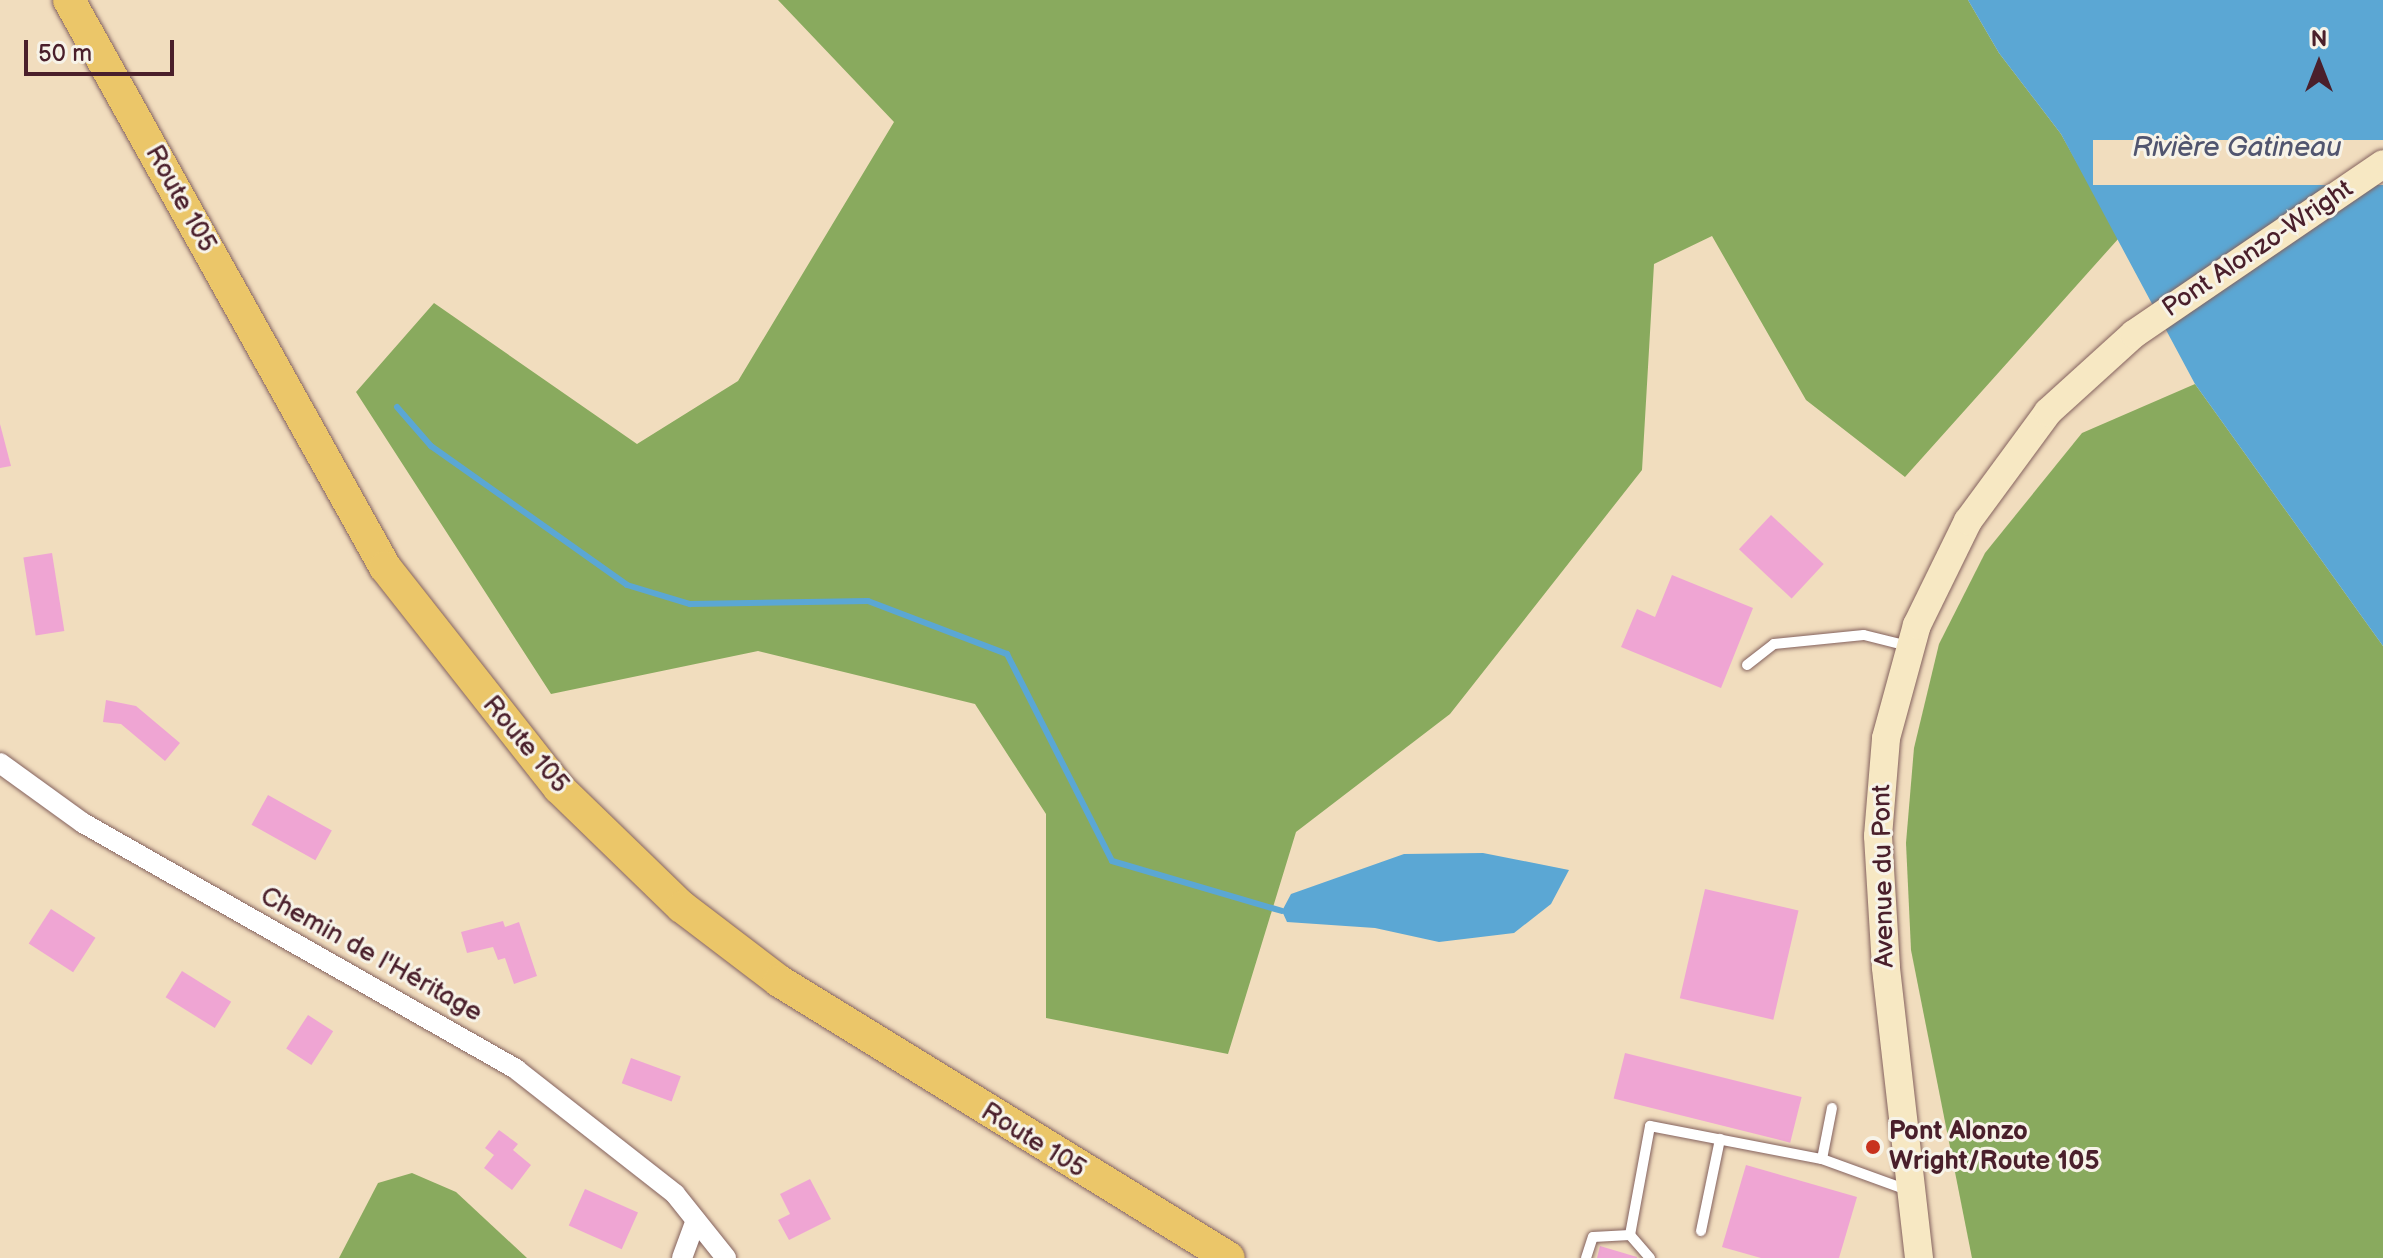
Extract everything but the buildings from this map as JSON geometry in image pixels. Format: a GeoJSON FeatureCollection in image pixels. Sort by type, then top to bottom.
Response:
{"type":"FeatureCollection","features":[{"type":"Feature","properties":{"kind":"main road","name":"Route 105"},"geometry":{"type":"LineString","coordinates":[[69,0],[385,567],[559,788],[682,907],[779,981],[1229,1258]]}},
{"type":"Feature","properties":{"kind":"main road","name":"Pont Alonzo-Wright"},"geometry":{"type":"LineString","coordinates":[[2134,334],[2383,164]]}},
{"type":"Feature","properties":{"kind":"main road","name":"Avenue du Pont"},"geometry":{"type":"LineString","coordinates":[[1919,1258],[1886,967],[1878,836],[1886,738],[1910,646],[1968,521],[2024,439],[2134,334]]}},
{"type":"Feature","properties":{"kind":"street","name":"Chemin de l'Héritage"},"geometry":{"type":"LineString","coordinates":[[0,763],[83,823],[517,1070],[633,1158],[696,1220],[726,1258]]}},
{"type":"Feature","properties":{"kind":"street"},"geometry":{"type":"LineString","coordinates":[[682,1258],[696,1220]]}},
{"type":"Feature","properties":{"kind":"lane"},"geometry":{"type":"LineString","coordinates":[[1747,665],[1774,644],[1864,635],[1910,646]]}},
{"type":"Feature","properties":{"kind":"lane"},"geometry":{"type":"LineString","coordinates":[[1822,1159],[1832,1108]]}},
{"type":"Feature","properties":{"kind":"lane"},"geometry":{"type":"LineString","coordinates":[[1630,1235],[1650,1126],[1822,1159],[1913,1192]]}},
{"type":"Feature","properties":{"kind":"lane"},"geometry":{"type":"LineString","coordinates":[[1701,1231],[1720,1139]]}},
{"type":"Feature","properties":{"kind":"lane"},"geometry":{"type":"LineString","coordinates":[[1586,1258],[1593,1237],[1630,1235]]}},
{"type":"Feature","properties":{"kind":"lane"},"geometry":{"type":"LineString","coordinates":[[1630,1235],[1650,1258]]}},
{"type":"Feature","properties":{"kind":"green space"},"geometry":{"type":"Polygon","coordinates":[[[778,0],[1968,0],[1999,53],[2061,134],[2119,238],[1905,477],[1806,400],[1712,236],[1654,264],[1642,470],[1450,714],[1296,832],[1228,1054],[1046,1018],[1046,814],[975,704],[758,651],[551,694],[356,392],[434,303],[637,444],[738,381],[894,122],[778,0]]]}},
{"type":"Feature","properties":{"kind":"green space"},"geometry":{"type":"Polygon","coordinates":[[[2195,384],[2383,646],[2383,1258],[1972,1258],[1911,950],[1906,843],[1914,748],[1939,644],[1985,553],[2082,433],[2195,384]]]}},
{"type":"Feature","properties":{"kind":"green space"},"geometry":{"type":"Polygon","coordinates":[[[412,1173],[456,1192],[527,1258],[339,1258],[378,1183],[412,1173]]]}},
{"type":"Feature","properties":{"kind":"water","name":"Rivière Gatineau"},"geometry":{"type":"Polygon","coordinates":[[[1968,0],[2383,0],[2383,646],[2195,384],[2061,134],[1999,53],[1968,0]]]}},
{"type":"Feature","properties":{"kind":"water"},"geometry":{"type":"Polygon","coordinates":[[[1483,853],[1569,870],[1551,904],[1514,933],[1439,942],[1375,928],[1287,922],[1282,911],[1291,894],[1404,854],[1483,853]]]}},
{"type":"Feature","properties":{"kind":"pier"},"geometry":{"type":"Polygon","coordinates":[[[2093,140],[2383,140],[2383,185],[2093,185],[2093,140]]]}},
{"type":"Feature","properties":{"kind":"waterway"},"geometry":{"type":"LineString","coordinates":[[397,407],[431,446],[627,585],[690,604],[868,601],[1007,654],[1112,861],[1282,911]]}},
{"type":"Feature","properties":{"kind":"place","name":"Pont Alonzo Wright/Route 105"},"geometry":{"type":"Point","coordinates":[1873,1147]}}]}
